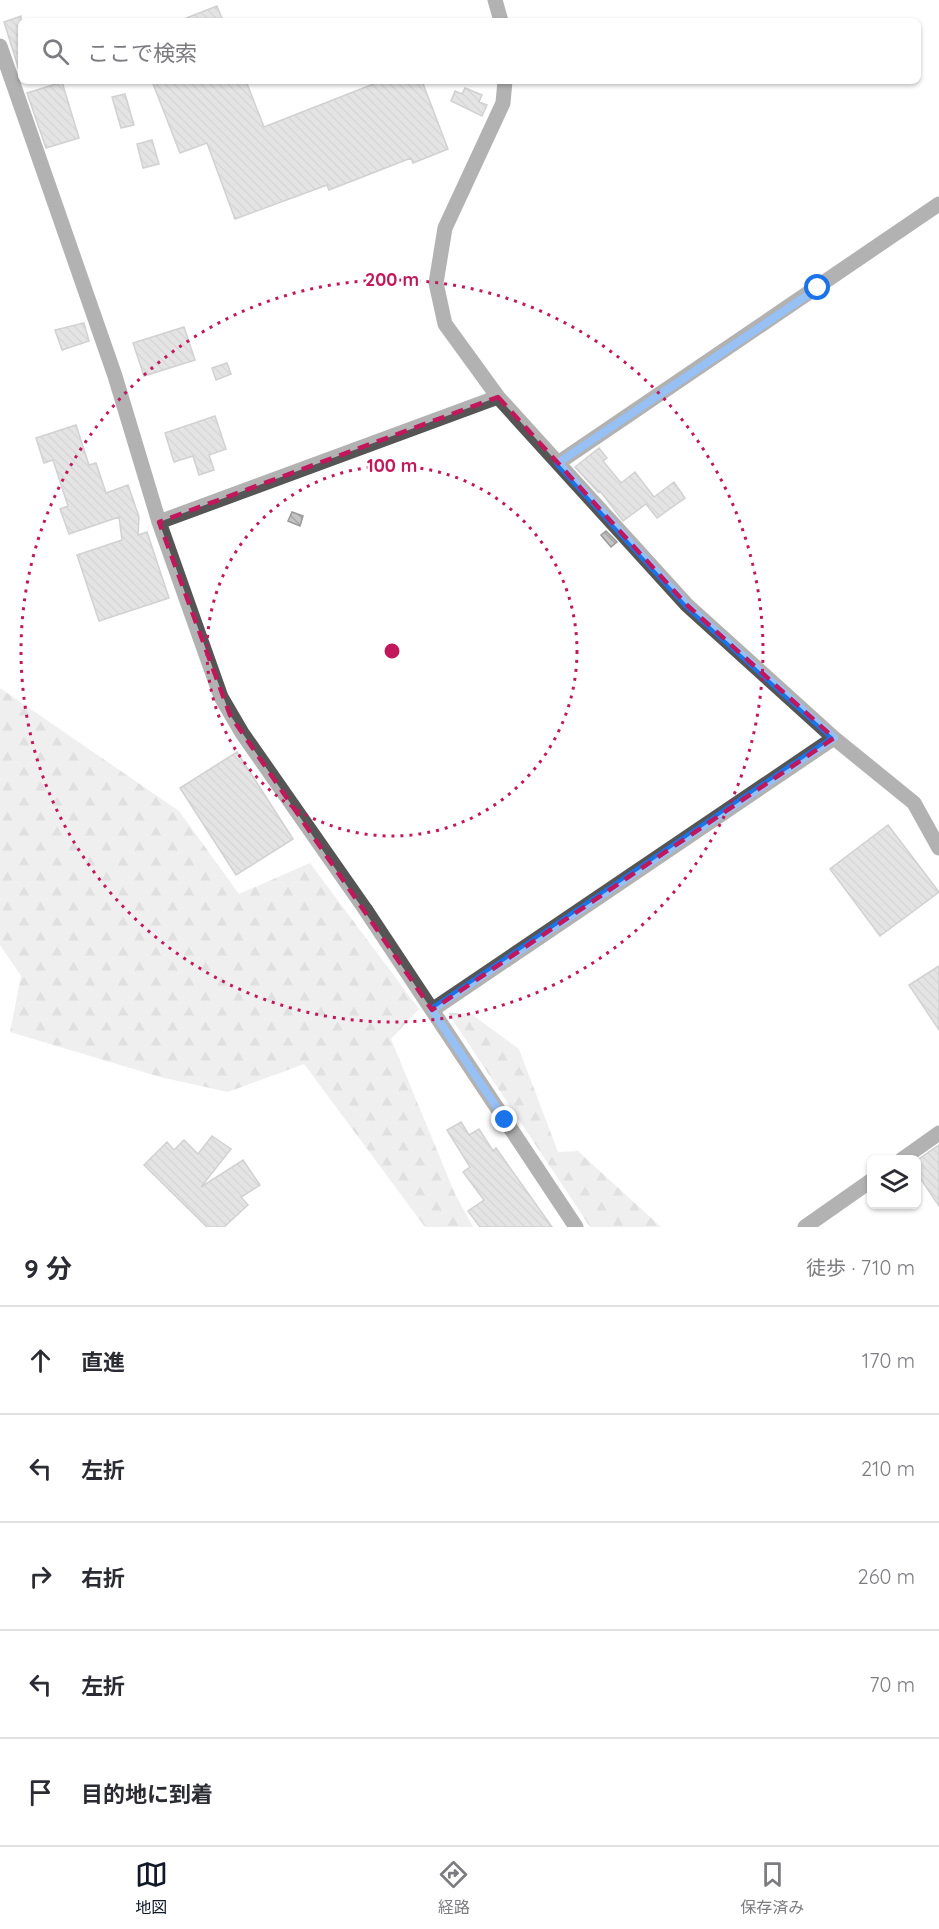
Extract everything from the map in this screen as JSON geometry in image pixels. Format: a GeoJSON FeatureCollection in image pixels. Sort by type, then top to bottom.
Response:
{"type":"FeatureCollection","features":[{"type":"Feature","properties":{"kind":"street"},"geometry":{"type":"LineString","coordinates":[[495,0],[500,18]]}},
{"type":"Feature","properties":{"kind":"street"},"geometry":{"type":"LineString","coordinates":[[0,46],[111,365],[159,522],[221,697],[230,715],[365,909],[576,1227]]}},
{"type":"Feature","properties":{"kind":"street"},"geometry":{"type":"LineString","coordinates":[[505,84],[502,103],[445,228],[436,283],[445,324],[498,397],[687,605],[834,738],[914,803],[939,848]]}},
{"type":"Feature","properties":{"kind":"street"},"geometry":{"type":"LineString","coordinates":[[558,463],[939,204]]}},
{"type":"Feature","properties":{"kind":"street"},"geometry":{"type":"LineString","coordinates":[[159,522],[498,397]]}},
{"type":"Feature","properties":{"kind":"street"},"geometry":{"type":"LineString","coordinates":[[432,1010],[834,738]]}},
{"type":"Feature","properties":{"kind":"street"},"geometry":{"type":"LineString","coordinates":[[909,1155],[939,1133]]}},
{"type":"Feature","properties":{"kind":"street"},"geometry":{"type":"LineString","coordinates":[[805,1227],[867,1184]]}},
{"type":"Feature","properties":{"kind":"highlighted area"},"geometry":{"type":"Polygon","coordinates":[[[498,397],[687,605],[834,738],[432,1010],[230,715],[159,522],[498,397]]]}},
{"type":"Feature","properties":{"kind":"green space"},"geometry":{"type":"Polygon","coordinates":[[[0,688],[179,811],[239,894],[310,863],[419,1009],[391,1039],[455,1194],[473,1227],[425,1227],[304,1064],[228,1092],[160,1077],[10,1032],[21,976],[0,945],[0,688]]]}},
{"type":"Feature","properties":{"kind":"green space"},"geometry":{"type":"Polygon","coordinates":[[[448,1013],[470,1013],[519,1049],[558,1152],[578,1151],[661,1227],[590,1227],[448,1013]]]}},
{"type":"Feature","properties":{"kind":"building"},"geometry":{"type":"Polygon","coordinates":[[[217,6],[222,18],[186,18],[217,6]]]}},
{"type":"Feature","properties":{"kind":"building"},"geometry":{"type":"Polygon","coordinates":[[[21,16],[18,18],[18,67],[4,22],[21,16]]]}},
{"type":"Feature","properties":{"kind":"building"},"geometry":{"type":"Polygon","coordinates":[[[63,84],[79,138],[46,148],[27,93],[63,84]]]}},
{"type":"Feature","properties":{"kind":"building"},"geometry":{"type":"Polygon","coordinates":[[[153,84],[247,84],[264,127],[373,84],[423,84],[448,149],[413,163],[411,158],[329,190],[327,185],[235,219],[207,143],[180,153],[153,84]]]}},
{"type":"Feature","properties":{"kind":"building"},"geometry":{"type":"Polygon","coordinates":[[[465,88],[482,95],[479,102],[487,105],[482,116],[451,101],[455,91],[462,94],[465,88]]]}},
{"type":"Feature","properties":{"kind":"building"},"geometry":{"type":"Polygon","coordinates":[[[125,94],[134,125],[121,128],[112,97],[125,94]]]}},
{"type":"Feature","properties":{"kind":"building"},"geometry":{"type":"Polygon","coordinates":[[[152,140],[159,164],[143,168],[137,144],[152,140]]]}},
{"type":"Feature","properties":{"kind":"building"},"geometry":{"type":"Polygon","coordinates":[[[84,323],[89,341],[62,350],[55,330],[84,323]]]}},
{"type":"Feature","properties":{"kind":"building"},"geometry":{"type":"Polygon","coordinates":[[[184,327],[195,360],[144,376],[133,343],[184,327]]]}},
{"type":"Feature","properties":{"kind":"building"},"geometry":{"type":"Polygon","coordinates":[[[227,363],[231,374],[216,380],[212,368],[227,363]]]}},
{"type":"Feature","properties":{"kind":"building"},"geometry":{"type":"Polygon","coordinates":[[[215,416],[226,449],[209,455],[214,470],[199,475],[193,456],[174,462],[165,433],[215,416]]]}},
{"type":"Feature","properties":{"kind":"building"},"geometry":{"type":"Polygon","coordinates":[[[76,425],[89,465],[96,463],[106,493],[128,485],[139,517],[138,535],[147,532],[169,598],[99,621],[77,555],[122,540],[119,517],[69,534],[60,509],[68,506],[53,460],[44,463],[36,438],[76,425]]]}},
{"type":"Feature","properties":{"kind":"building"},"geometry":{"type":"Polygon","coordinates":[[[599,448],[607,458],[603,461],[621,483],[635,472],[654,497],[674,482],[685,498],[657,518],[646,504],[623,521],[600,491],[598,492],[575,467],[599,448]]]}},
{"type":"Feature","properties":{"kind":"building"},"geometry":{"type":"Polygon","coordinates":[[[292,512],[303,516],[300,526],[288,521],[292,512]]]}},
{"type":"Feature","properties":{"kind":"building"},"geometry":{"type":"Polygon","coordinates":[[[606,531],[617,542],[611,547],[601,535],[606,531]]]}},
{"type":"Feature","properties":{"kind":"building"},"geometry":{"type":"Polygon","coordinates":[[[237,752],[293,839],[236,875],[180,788],[237,752]]]}},
{"type":"Feature","properties":{"kind":"building"},"geometry":{"type":"Polygon","coordinates":[[[888,825],[939,892],[880,936],[830,869],[888,825]]]}},
{"type":"Feature","properties":{"kind":"building"},"geometry":{"type":"Polygon","coordinates":[[[939,966],[939,1030],[909,985],[939,966]]]}},
{"type":"Feature","properties":{"kind":"building"},"geometry":{"type":"Polygon","coordinates":[[[461,1122],[469,1135],[479,1129],[493,1151],[496,1148],[552,1227],[480,1227],[468,1211],[484,1200],[463,1172],[470,1167],[447,1130],[461,1122]]]}},
{"type":"Feature","properties":{"kind":"building"},"geometry":{"type":"Polygon","coordinates":[[[212,1136],[231,1149],[201,1187],[243,1160],[260,1185],[241,1197],[248,1205],[224,1227],[207,1227],[144,1165],[167,1142],[174,1150],[184,1140],[198,1154],[212,1136]]]}},
{"type":"Feature","properties":{"kind":"building"},"geometry":{"type":"Polygon","coordinates":[[[939,1145],[939,1206],[921,1179],[921,1158],[939,1145]]]}},
{"type":"Feature","properties":{"kind":"route"},"geometry":{"type":"LineString","coordinates":[[505,1120],[432,1010],[834,738],[687,605],[558,463],[818,288]]}}]}
